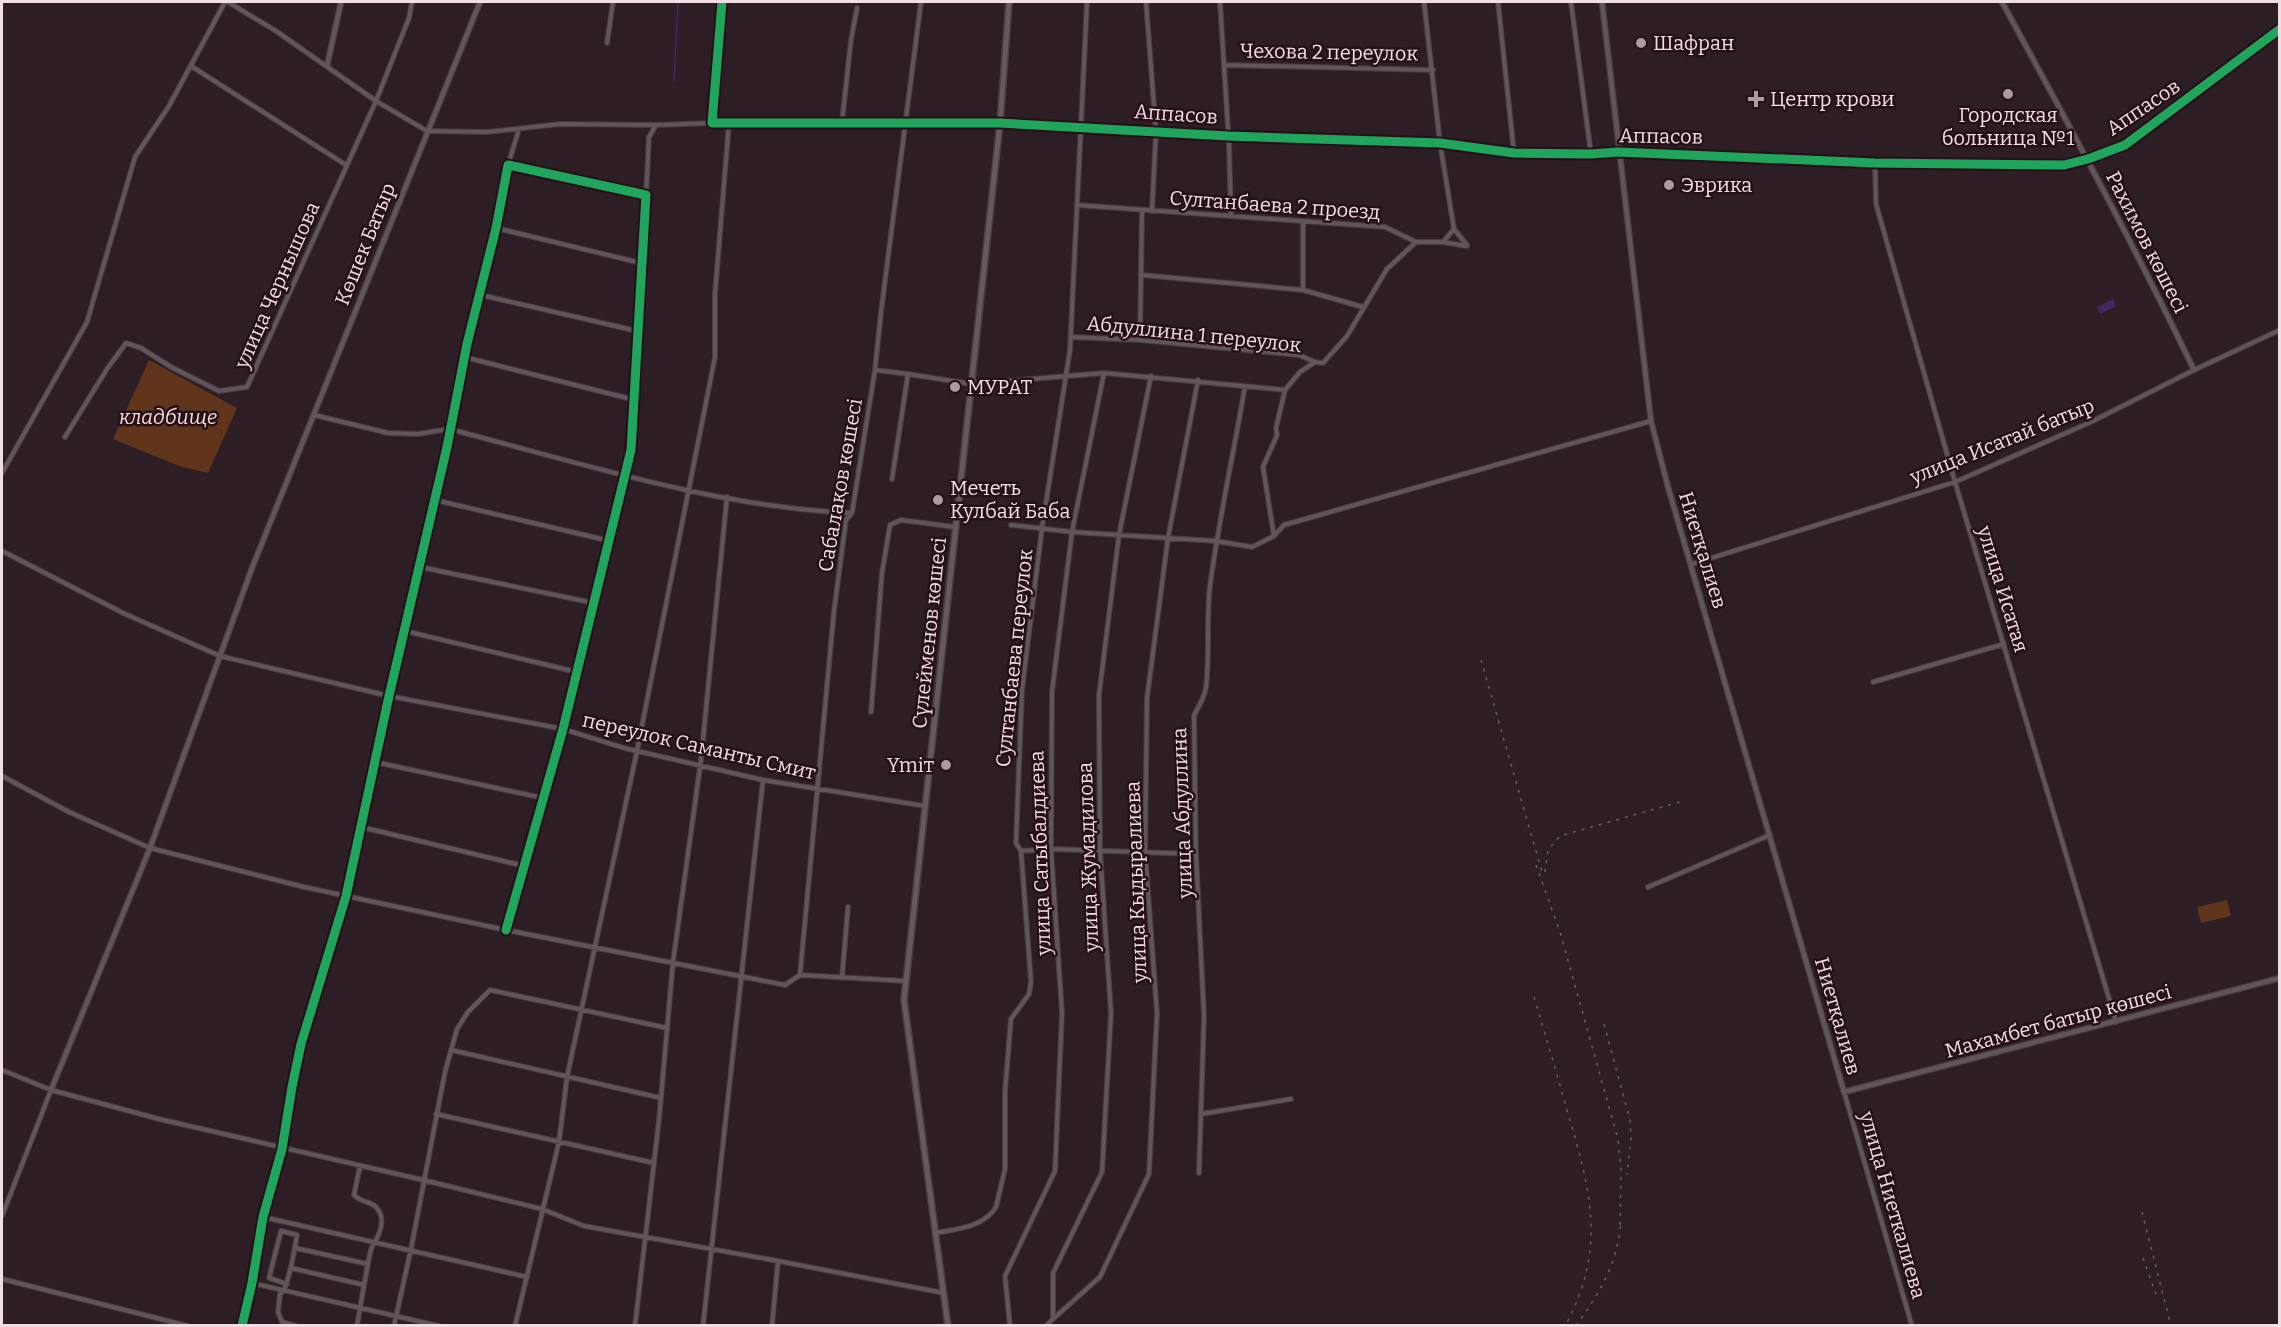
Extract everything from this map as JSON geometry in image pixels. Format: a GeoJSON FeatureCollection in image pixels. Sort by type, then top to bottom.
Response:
{"type":"FeatureCollection","features":[{"type":"Feature","properties":{"kind":"main road","name":"Сүлейменов көшесі"},"geometry":{"type":"LineString","coordinates":[[948,1326],[905,1018],[906,981],[1000,123],[1009,2]]}},
{"type":"Feature","properties":{"kind":"street"},"geometry":{"type":"LineString","coordinates":[[2,473],[87,322],[135,157],[169,106],[207,33],[227,2],[276,31],[376,100],[427,131],[487,132],[560,124],[1000,123]]}},
{"type":"Feature","properties":{"kind":"street"},"geometry":{"type":"LineString","coordinates":[[327,66],[341,2]]}},
{"type":"Feature","properties":{"kind":"street","name":"улица Чернышова"},"geometry":{"type":"LineString","coordinates":[[65,437],[107,369],[126,344],[141,348],[171,367],[219,391],[247,387],[376,100],[409,18],[412,2]]}},
{"type":"Feature","properties":{"kind":"street","name":"Көшек Батыр"},"geometry":{"type":"LineString","coordinates":[[51,1090],[150,848],[252,567],[480,2]]}},
{"type":"Feature","properties":{"kind":"street"},"geometry":{"type":"LineString","coordinates":[[607,42],[613,2]]}},
{"type":"Feature","properties":{"kind":"street"},"geometry":{"type":"LineString","coordinates":[[712,123],[722,2]]}},
{"type":"Feature","properties":{"kind":"street","name":"Сабалақов көшесі"},"geometry":{"type":"LineString","coordinates":[[800,975],[834,611],[846,519],[852,513],[875,370],[921,2]]}},
{"type":"Feature","properties":{"kind":"street","name":"Султанбаева переулок"},"geometry":{"type":"LineString","coordinates":[[936,1233],[979,1223],[993,1212],[1000,1196],[1005,1169],[1005,1091],[1011,1019],[1029,994],[1031,982],[1021,851],[1016,843],[1022,690],[1042,528],[1071,337],[1087,2]]}},
{"type":"Feature","properties":{"kind":"street"},"geometry":{"type":"LineString","coordinates":[[1146,2],[1156,132],[1152,211]]}},
{"type":"Feature","properties":{"kind":"street"},"geometry":{"type":"LineString","coordinates":[[1220,2],[1231,216]]}},
{"type":"Feature","properties":{"kind":"street"},"geometry":{"type":"LineString","coordinates":[[1424,2],[1440,143],[1454,229],[1442,242]]}},
{"type":"Feature","properties":{"kind":"street"},"geometry":{"type":"LineString","coordinates":[[1498,2],[1514,153]]}},
{"type":"Feature","properties":{"kind":"street"},"geometry":{"type":"LineString","coordinates":[[1571,2],[1591,154]]}},
{"type":"Feature","properties":{"kind":"street","name":"Ниетқалиев"},"geometry":{"type":"LineString","coordinates":[[1602,2],[1618,152],[1630,224],[1651,421],[1668,487],[1844,1092]]}},
{"type":"Feature","properties":{"kind":"street","name":"Рахимов көшесі"},"geometry":{"type":"LineString","coordinates":[[2002,2],[2061,114],[2088,159],[2194,370]]}},
{"type":"Feature","properties":{"kind":"street"},"geometry":{"type":"LineString","coordinates":[[842,122],[850,40],[857,8]]}},
{"type":"Feature","properties":{"kind":"street","name":"Аппасов"},"geometry":{"type":"LineString","coordinates":[[1000,123],[1228,136],[1440,143],[1514,153],[1618,152],[1875,163],[2061,165],[2088,159],[2125,145],[2280,29]]}},
{"type":"Feature","properties":{"kind":"street","name":"Чехова 2 переулок"},"geometry":{"type":"LineString","coordinates":[[1225,65],[1433,69]]}},
{"type":"Feature","properties":{"kind":"street"},"geometry":{"type":"LineString","coordinates":[[191,66],[346,165]]}},
{"type":"Feature","properties":{"kind":"street"},"geometry":{"type":"LineString","coordinates":[[515,1326],[559,1142],[567,1077],[637,751],[715,357],[716,294],[729,123]]}},
{"type":"Feature","properties":{"kind":"street"},"geometry":{"type":"LineString","coordinates":[[506,930],[563,729],[631,450],[649,137],[657,125]]}},
{"type":"Feature","properties":{"kind":"street"},"geometry":{"type":"LineString","coordinates":[[242,1326],[263,1217],[282,1149],[291,1087],[301,1044],[346,896],[389,696],[435,500],[464,357],[481,295],[508,165],[519,129]]}},
{"type":"Feature","properties":{"kind":"street","name":"улица Исатая"},"geometry":{"type":"LineString","coordinates":[[1875,163],[1876,204],[1955,482],[2116,1022]]}},
{"type":"Feature","properties":{"kind":"street"},"geometry":{"type":"LineString","coordinates":[[508,165],[645,195]]}},
{"type":"Feature","properties":{"kind":"street","name":"Султанбаева 2 проезд"},"geometry":{"type":"LineString","coordinates":[[1077,205],[1385,228],[1416,242],[1442,242],[1467,246],[1454,229]]}},
{"type":"Feature","properties":{"kind":"street"},"geometry":{"type":"LineString","coordinates":[[1140,340],[1142,210]]}},
{"type":"Feature","properties":{"kind":"street"},"geometry":{"type":"LineString","coordinates":[[1303,222],[1303,290]]}},
{"type":"Feature","properties":{"kind":"street"},"geometry":{"type":"LineString","coordinates":[[496,228],[641,263]]}},
{"type":"Feature","properties":{"kind":"street"},"geometry":{"type":"LineString","coordinates":[[1274,536],[1263,467],[1277,435],[1275,428],[1285,390],[1300,372],[1315,362],[1323,363],[1334,351],[1347,336],[1387,269],[1416,242]]}},
{"type":"Feature","properties":{"kind":"street"},"geometry":{"type":"LineString","coordinates":[[1142,275],[1303,290],[1363,307]]}},
{"type":"Feature","properties":{"kind":"street"},"geometry":{"type":"LineString","coordinates":[[481,295],[637,331]]}},
{"type":"Feature","properties":{"kind":"street","name":"улица Исатай батыр"},"geometry":{"type":"LineString","coordinates":[[1692,564],[1955,482],[2091,422],[2280,330]]}},
{"type":"Feature","properties":{"kind":"street","name":"Абдуллина 1 переулок"},"geometry":{"type":"LineString","coordinates":[[1071,337],[1140,340],[1299,355],[1315,362]]}},
{"type":"Feature","properties":{"kind":"street"},"geometry":{"type":"LineString","coordinates":[[464,357],[634,400]]}},
{"type":"Feature","properties":{"kind":"street"},"geometry":{"type":"LineString","coordinates":[[875,370],[971,384],[1104,373],[1198,380],[1285,390]]}},
{"type":"Feature","properties":{"kind":"street","name":"улица Сатыбалдиева"},"geometry":{"type":"LineString","coordinates":[[1010,1326],[1005,1276],[1055,1171],[1062,1013],[1051,849],[1052,692],[1072,532],[1104,373]]}},
{"type":"Feature","properties":{"kind":"street"},"geometry":{"type":"LineString","coordinates":[[892,479],[908,374]]}},
{"type":"Feature","properties":{"kind":"street","name":"улица Жумадилова"},"geometry":{"type":"LineString","coordinates":[[1053,1319],[1053,1273],[1102,1173],[1111,1013],[1100,851],[1099,695],[1119,535],[1151,376]]}},
{"type":"Feature","properties":{"kind":"street","name":"улица Кыдыралиева"},"geometry":{"type":"LineString","coordinates":[[1053,1319],[1100,1278],[1149,1174],[1157,1013],[1146,852],[1147,698],[1168,538],[1198,380]]}},
{"type":"Feature","properties":{"kind":"street","name":"улица Абдуллина"},"geometry":{"type":"LineString","coordinates":[[1199,1173],[1204,1016],[1196,854],[1194,716],[1206,687],[1207,612],[1216,541],[1233,461],[1245,386]]}},
{"type":"Feature","properties":{"kind":"street"},"geometry":{"type":"LineString","coordinates":[[314,414],[388,433],[418,434],[449,429],[690,490],[791,507],[852,513]]}},
{"type":"Feature","properties":{"kind":"street"},"geometry":{"type":"LineString","coordinates":[[1011,525],[1072,532],[1216,541],[1252,547],[1274,536],[1284,525],[1651,421]]}},
{"type":"Feature","properties":{"kind":"street"},"geometry":{"type":"LineString","coordinates":[[635,1326],[661,1098],[672,962],[701,765],[727,497]]}},
{"type":"Feature","properties":{"kind":"street"},"geometry":{"type":"LineString","coordinates":[[435,500],[610,541]]}},
{"type":"Feature","properties":{"kind":"street"},"geometry":{"type":"LineString","coordinates":[[871,712],[882,573],[890,525],[901,520],[955,527]]}},
{"type":"Feature","properties":{"kind":"street","name":"переулок Саманты Смит"},"geometry":{"type":"LineString","coordinates":[[2,551],[123,614],[220,656],[389,696],[563,729],[637,751],[763,780],[925,806]]}},
{"type":"Feature","properties":{"kind":"street"},"geometry":{"type":"LineString","coordinates":[[420,567],[594,603]]}},
{"type":"Feature","properties":{"kind":"street"},"geometry":{"type":"LineString","coordinates":[[405,631],[577,672]]}},
{"type":"Feature","properties":{"kind":"street"},"geometry":{"type":"LineString","coordinates":[[1873,681],[2004,644]]}},
{"type":"Feature","properties":{"kind":"street"},"geometry":{"type":"LineString","coordinates":[[375,762],[543,798]]}},
{"type":"Feature","properties":{"kind":"street"},"geometry":{"type":"LineString","coordinates":[[2,776],[69,812],[150,848],[346,896],[506,930],[785,984],[800,975],[906,981]]}},
{"type":"Feature","properties":{"kind":"street"},"geometry":{"type":"LineString","coordinates":[[703,1326],[763,780]]}},
{"type":"Feature","properties":{"kind":"street"},"geometry":{"type":"LineString","coordinates":[[361,827],[524,866]]}},
{"type":"Feature","properties":{"kind":"street"},"geometry":{"type":"LineString","coordinates":[[1648,887],[1770,835]]}},
{"type":"Feature","properties":{"kind":"street"},"geometry":{"type":"LineString","coordinates":[[1021,851],[1051,849],[1196,854]]}},
{"type":"Feature","properties":{"kind":"street"},"geometry":{"type":"LineString","coordinates":[[843,978],[848,907]]}},
{"type":"Feature","properties":{"kind":"street","name":"Махамбет батыр көшесі"},"geometry":{"type":"LineString","coordinates":[[1844,1092],[2280,978]]}},
{"type":"Feature","properties":{"kind":"street"},"geometry":{"type":"LineString","coordinates":[[394,1326],[436,1114],[457,1029],[468,1012],[490,990],[667,1028]]}},
{"type":"Feature","properties":{"kind":"street"},"geometry":{"type":"LineString","coordinates":[[452,1050],[661,1098]]}},
{"type":"Feature","properties":{"kind":"street"},"geometry":{"type":"LineString","coordinates":[[2,1070],[51,1090],[282,1149],[542,1209],[584,1226],[944,1293]]}},
{"type":"Feature","properties":{"kind":"street"},"geometry":{"type":"LineString","coordinates":[[2,1216],[51,1090]]}},
{"type":"Feature","properties":{"kind":"street","name":"улица Ниеткалиева"},"geometry":{"type":"LineString","coordinates":[[1844,1092],[1912,1326]]}},
{"type":"Feature","properties":{"kind":"street"},"geometry":{"type":"LineString","coordinates":[[1201,1114],[1292,1100]]}},
{"type":"Feature","properties":{"kind":"street"},"geometry":{"type":"LineString","coordinates":[[436,1114],[654,1164]]}},
{"type":"Feature","properties":{"kind":"street"},"geometry":{"type":"LineString","coordinates":[[357,1326],[368,1264],[372,1248],[379,1239],[382,1218],[377,1208],[357,1199],[354,1195],[360,1166]]}},
{"type":"Feature","properties":{"kind":"street"},"geometry":{"type":"LineString","coordinates":[[263,1217],[527,1277]]}},
{"type":"Feature","properties":{"kind":"street"},"geometry":{"type":"LineString","coordinates":[[296,1326],[282,1322],[279,1316],[280,1294],[284,1290],[291,1268],[299,1225]]}},
{"type":"Feature","properties":{"kind":"street"},"geometry":{"type":"LineString","coordinates":[[286,1284],[269,1278],[269,1273],[279,1233],[281,1231],[297,1235]]}},
{"type":"Feature","properties":{"kind":"street"},"geometry":{"type":"LineString","coordinates":[[295,1248],[368,1264]]}},
{"type":"Feature","properties":{"kind":"street"},"geometry":{"type":"LineString","coordinates":[[772,1326],[778,1261]]}},
{"type":"Feature","properties":{"kind":"street"},"geometry":{"type":"LineString","coordinates":[[291,1268],[364,1285]]}},
{"type":"Feature","properties":{"kind":"street"},"geometry":{"type":"LineString","coordinates":[[2,1279],[188,1326]]}},
{"type":"Feature","properties":{"kind":"street"},"geometry":{"type":"LineString","coordinates":[[252,1283],[396,1314],[439,1326]]}},
{"type":"Feature","properties":{"kind":"street"},"geometry":{"type":"LineString","coordinates":[[1046,1326],[1053,1319]]}},
{"type":"Feature","properties":{"kind":"green space","name":"кладбище"},"geometry":{"type":"Polygon","coordinates":[[[149,360],[237,408],[208,473],[179,466],[113,439],[149,360]]]}},
{"type":"Feature","properties":{"kind":"green space"},"geometry":{"type":"Polygon","coordinates":[[[2227,900],[2231,916],[2201,923],[2197,907],[2227,900]]]}},
{"type":"Feature","properties":{"kind":"shaded area"},"geometry":{"type":"Polygon","coordinates":[[[2113,299],[2116,306],[2100,314],[2097,307],[2113,299]]]}},
{"type":"Feature","properties":{"kind":"waterway"},"geometry":{"type":"LineString","coordinates":[[674,81],[678,2]]}},
{"type":"Feature","properties":{"kind":"railway"},"geometry":{"type":"LineString","coordinates":[[1481,660],[1542,872]]}},
{"type":"Feature","properties":{"kind":"railway"},"geometry":{"type":"LineString","coordinates":[[1545,872],[1548,850],[1560,836],[1683,801]]}},
{"type":"Feature","properties":{"kind":"railway"},"geometry":{"type":"LineString","coordinates":[[1536,865],[1560,932],[1618,1139],[1621,1169],[1620,1230]]}},
{"type":"Feature","properties":{"kind":"railway"},"geometry":{"type":"LineString","coordinates":[[1534,997],[1582,1164],[1591,1217],[1591,1244],[1587,1270],[1565,1326]]}},
{"type":"Feature","properties":{"kind":"railway"},"geometry":{"type":"LineString","coordinates":[[1604,1024],[1630,1120],[1631,1137],[1627,1175]]}},
{"type":"Feature","properties":{"kind":"railway"},"geometry":{"type":"LineString","coordinates":[[2142,1212],[2171,1326]]}},
{"type":"Feature","properties":{"kind":"railway"},"geometry":{"type":"LineString","coordinates":[[1576,1326],[1606,1278],[1619,1239],[1621,1223]]}},
{"type":"Feature","properties":{"kind":"railway"},"geometry":{"type":"LineString","coordinates":[[2143,1258],[2156,1294]]}},
{"type":"Feature","properties":{"kind":"cycle path"},"geometry":{"type":"LineString","coordinates":[[722,2],[712,123],[1000,123],[1228,136],[1440,143],[1514,153],[1618,152],[1875,163],[2064,165],[2088,159],[2125,145],[2280,29]]}},
{"type":"Feature","properties":{"kind":"cycle path"},"geometry":{"type":"LineString","coordinates":[[242,1326],[263,1217],[282,1149],[301,1044],[346,896],[389,696],[447,447],[467,344],[496,228],[508,165],[646,195],[631,450],[563,729],[506,930]]}},
{"type":"Feature","properties":{"kind":"place","name":"Шафран"},"geometry":{"type":"Point","coordinates":[1641,43]}},
{"type":"Feature","properties":{"kind":"place","name":"Городская больница №1"},"geometry":{"type":"Point","coordinates":[2008,94]}},
{"type":"Feature","properties":{"kind":"place","name":"Центр крови"},"geometry":{"type":"Point","coordinates":[1756,99]}},
{"type":"Feature","properties":{"kind":"place","name":"Эврика"},"geometry":{"type":"Point","coordinates":[1669,185]}},
{"type":"Feature","properties":{"kind":"place","name":"МУРАТ"},"geometry":{"type":"Point","coordinates":[955,387]}},
{"type":"Feature","properties":{"kind":"place","name":"Мечеть Кулбай Баба"},"geometry":{"type":"Point","coordinates":[938,500]}},
{"type":"Feature","properties":{"kind":"place","name":"Ymiт"},"geometry":{"type":"Point","coordinates":[946,765]}}]}
